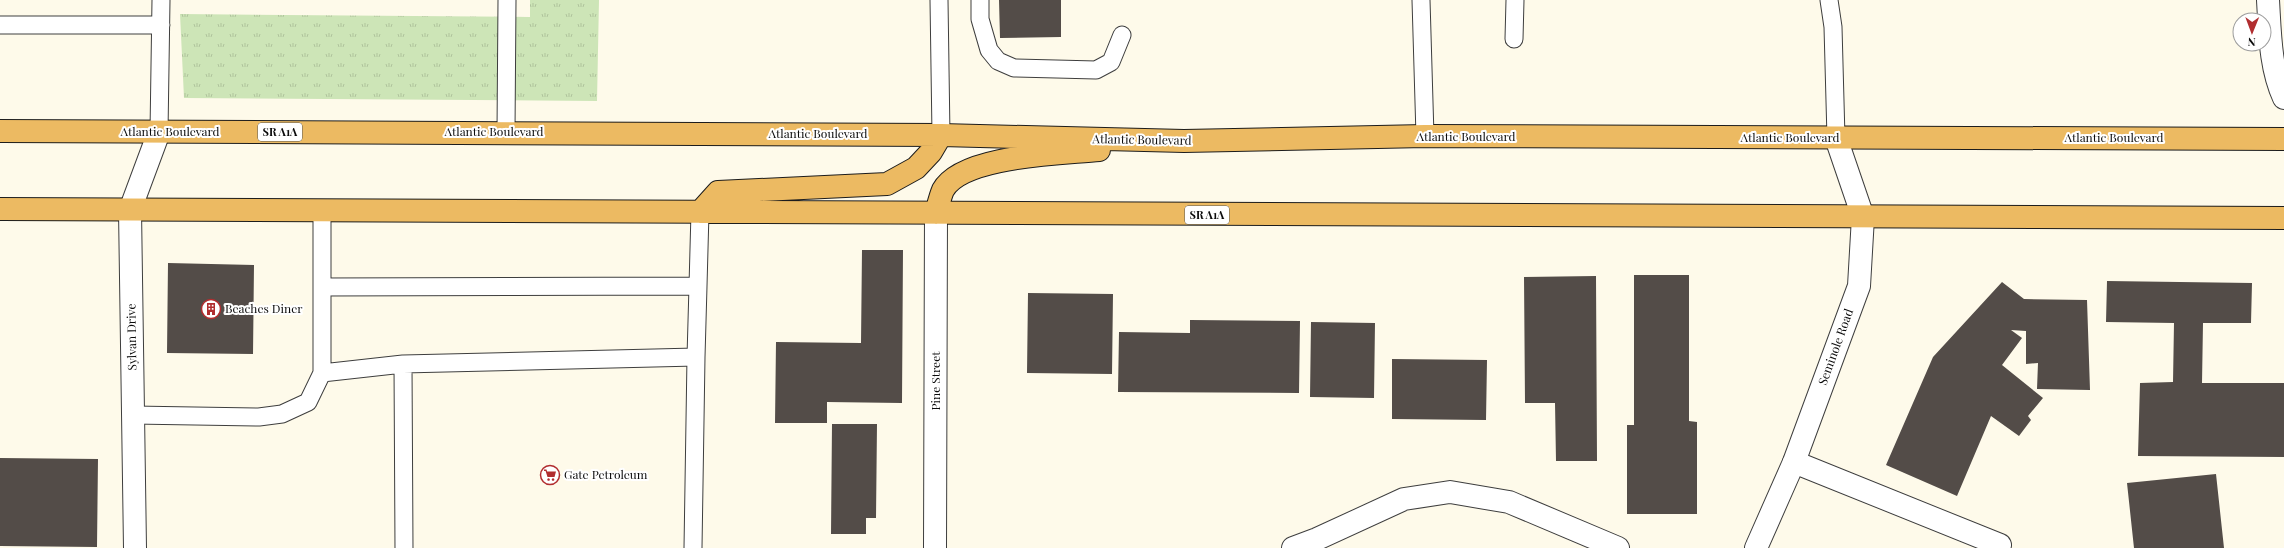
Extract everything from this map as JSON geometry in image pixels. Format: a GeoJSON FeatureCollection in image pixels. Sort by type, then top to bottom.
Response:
{"type":"FeatureCollection","features":[{"type":"Feature","properties":{"kind":"highway","name":"Atlantic Boulevard"},"geometry":{"type":"LineString","coordinates":[[0,131],[941,135],[1184,141],[1425,136],[2284,139]]}},
{"type":"Feature","properties":{"kind":"highway"},"geometry":{"type":"LineString","coordinates":[[700,212],[718,192],[887,184],[916,168],[931,152],[941,135]]}},
{"type":"Feature","properties":{"kind":"highway"},"geometry":{"type":"LineString","coordinates":[[936,213],[944,189],[953,180],[962,172],[988,162],[1184,141]]}},
{"type":"Feature","properties":{"kind":"highway","name":"SR A1A"},"geometry":{"type":"LineString","coordinates":[[0,210],[2284,218]]}},
{"type":"Feature","properties":{"kind":"street"},"geometry":{"type":"LineString","coordinates":[[2268,0],[2272,52],[2278,85],[2284,98]]}},
{"type":"Feature","properties":{"kind":"street","name":"Sylvan Drive"},"geometry":{"type":"LineString","coordinates":[[135,548],[130,210],[159,132]]}},
{"type":"Feature","properties":{"kind":"street","name":"Seminole Road"},"geometry":{"type":"LineString","coordinates":[[1756,548],[1794,462],[1859,286],[1863,217],[1836,138]]}},
{"type":"Feature","properties":{"kind":"street","name":"Pine Street"},"geometry":{"type":"LineString","coordinates":[[935,548],[936,213]]}},
{"type":"Feature","properties":{"kind":"street"},"geometry":{"type":"LineString","coordinates":[[1794,462],[2000,545],[1998,548]]}},
{"type":"Feature","properties":{"kind":"street"},"geometry":{"type":"LineString","coordinates":[[1293,548],[1317,544],[1404,499],[1450,492],[1510,502],[1618,548]]}},
{"type":"Feature","properties":{"kind":"lane"},"geometry":{"type":"LineString","coordinates":[[159,132],[161,0]]}},
{"type":"Feature","properties":{"kind":"lane"},"geometry":{"type":"LineString","coordinates":[[506,132],[507,0]]}},
{"type":"Feature","properties":{"kind":"lane"},"geometry":{"type":"LineString","coordinates":[[939,0],[941,135]]}},
{"type":"Feature","properties":{"kind":"lane"},"geometry":{"type":"LineString","coordinates":[[980,0],[980,19],[990,50],[998,61],[1014,68],[1096,70],[1111,62],[1122,35]]}},
{"type":"Feature","properties":{"kind":"lane"},"geometry":{"type":"LineString","coordinates":[[1421,0],[1425,136]]}},
{"type":"Feature","properties":{"kind":"lane"},"geometry":{"type":"LineString","coordinates":[[1514,0],[1514,40]]}},
{"type":"Feature","properties":{"kind":"lane"},"geometry":{"type":"LineString","coordinates":[[1829,0],[1833,27],[1836,138]]}},
{"type":"Feature","properties":{"kind":"lane"},"geometry":{"type":"LineString","coordinates":[[0,25],[161,25]]}},
{"type":"Feature","properties":{"kind":"lane"},"geometry":{"type":"LineString","coordinates":[[133,415],[259,417],[282,414],[308,402],[322,373],[322,212]]}},
{"type":"Feature","properties":{"kind":"lane"},"geometry":{"type":"LineString","coordinates":[[694,548],[696,357],[700,212]]}},
{"type":"Feature","properties":{"kind":"lane"},"geometry":{"type":"LineString","coordinates":[[322,287],[698,286]]}},
{"type":"Feature","properties":{"kind":"lane"},"geometry":{"type":"LineString","coordinates":[[322,373],[403,364],[696,357]]}},
{"type":"Feature","properties":{"kind":"lane"},"geometry":{"type":"LineString","coordinates":[[403,364],[404,548]]}},
{"type":"Feature","properties":{"kind":"green space"},"geometry":{"type":"Polygon","coordinates":[[[530,0],[599,0],[597,101],[184,98],[180,14],[530,17],[530,0]]]}},
{"type":"Feature","properties":{"kind":"building"},"geometry":{"type":"Polygon","coordinates":[[[999,0],[1061,0],[1061,37],[1000,38],[999,0]]]}},
{"type":"Feature","properties":{"kind":"building"},"geometry":{"type":"Polygon","coordinates":[[[862,250],[903,250],[902,403],[827,402],[827,423],[775,423],[776,342],[861,343],[862,250]]]}},
{"type":"Feature","properties":{"kind":"building","name":"Beaches Diner"},"geometry":{"type":"Polygon","coordinates":[[[168,263],[254,265],[253,354],[167,353],[168,263]]]}},
{"type":"Feature","properties":{"kind":"building"},"geometry":{"type":"Polygon","coordinates":[[[1634,275],[1689,275],[1689,421],[1697,422],[1697,514],[1627,514],[1627,425],[1634,425],[1634,275]]]}},
{"type":"Feature","properties":{"kind":"building"},"geometry":{"type":"Polygon","coordinates":[[[1596,276],[1597,461],[1556,461],[1555,403],[1525,403],[1524,277],[1596,276]]]}},
{"type":"Feature","properties":{"kind":"building"},"geometry":{"type":"Polygon","coordinates":[[[2107,281],[2252,283],[2251,323],[2203,323],[2202,383],[2284,383],[2284,457],[2138,456],[2140,383],[2173,382],[2174,323],[2106,322],[2107,281]]]}},
{"type":"Feature","properties":{"kind":"building"},"geometry":{"type":"Polygon","coordinates":[[[2002,282],[2024,299],[2087,300],[2090,390],[2037,389],[2038,363],[2026,364],[2026,331],[2011,330],[2022,338],[2002,365],[2043,398],[2028,416],[2031,420],[2019,436],[1991,416],[1957,496],[1886,465],[1933,357],[2002,282]]]}},
{"type":"Feature","properties":{"kind":"building"},"geometry":{"type":"Polygon","coordinates":[[[1028,293],[1113,294],[1112,374],[1027,373],[1028,293]]]}},
{"type":"Feature","properties":{"kind":"building"},"geometry":{"type":"Polygon","coordinates":[[[1190,320],[1300,321],[1299,393],[1118,392],[1119,332],[1190,333],[1190,320]]]}},
{"type":"Feature","properties":{"kind":"building"},"geometry":{"type":"Polygon","coordinates":[[[1311,322],[1375,323],[1374,398],[1310,397],[1311,322]]]}},
{"type":"Feature","properties":{"kind":"building"},"geometry":{"type":"Polygon","coordinates":[[[1392,359],[1487,360],[1486,420],[1392,419],[1392,359]]]}},
{"type":"Feature","properties":{"kind":"building"},"geometry":{"type":"Polygon","coordinates":[[[832,424],[877,424],[876,518],[866,518],[866,534],[831,534],[832,424]]]}},
{"type":"Feature","properties":{"kind":"building"},"geometry":{"type":"Polygon","coordinates":[[[0,458],[98,459],[97,547],[0,546],[0,458]]]}},
{"type":"Feature","properties":{"kind":"building"},"geometry":{"type":"Polygon","coordinates":[[[2216,474],[2224,548],[2134,548],[2127,483],[2216,474]]]}},
{"type":"Feature","properties":{"kind":"place","name":"Beaches Diner"},"geometry":{"type":"Point","coordinates":[211,309]}},
{"type":"Feature","properties":{"kind":"place","name":"Gate Petroleum"},"geometry":{"type":"Point","coordinates":[550,475]}}]}
